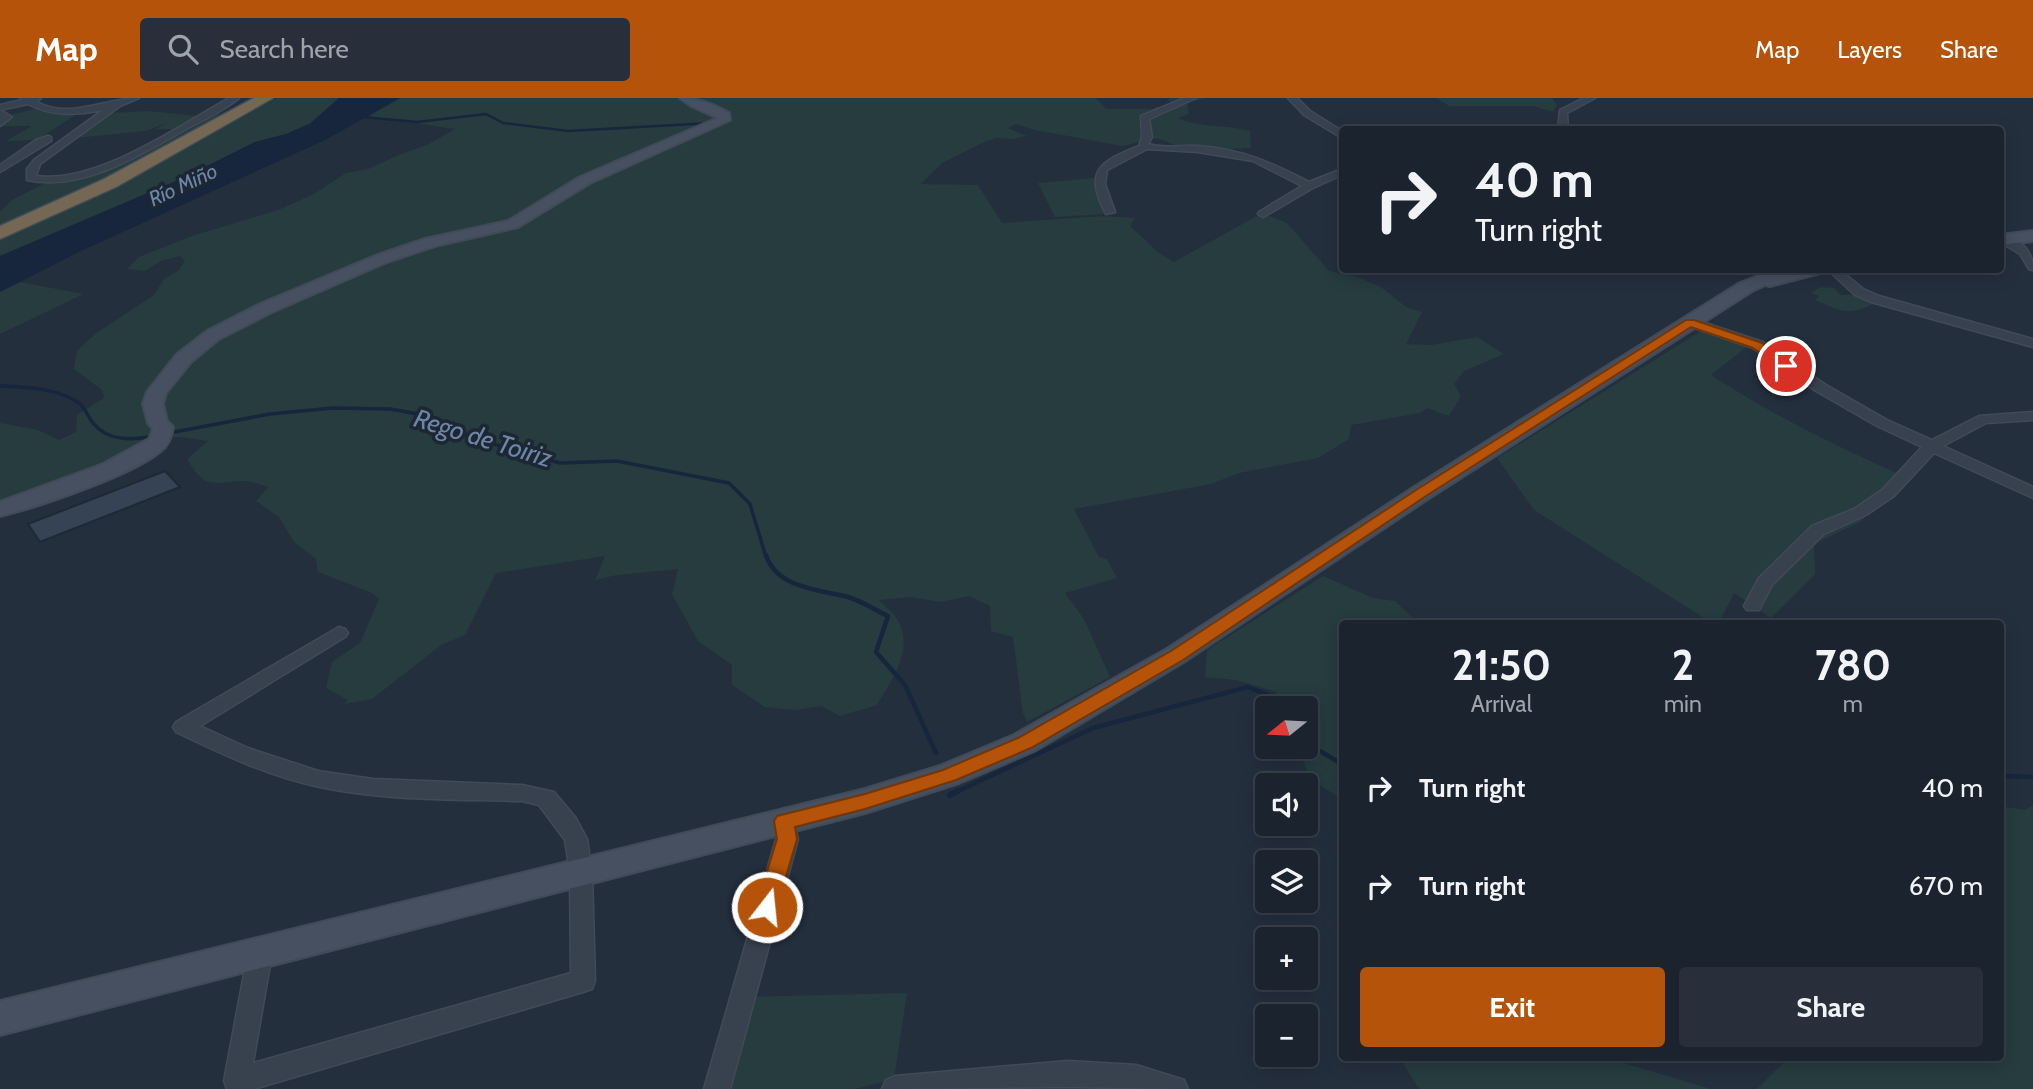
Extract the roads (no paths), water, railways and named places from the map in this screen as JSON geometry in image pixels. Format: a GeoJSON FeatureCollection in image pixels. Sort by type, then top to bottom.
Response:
{"type":"FeatureCollection","features":[{"type":"Feature","properties":{"kind":"highway"},"geometry":{"type":"LineString","coordinates":[[0,233],[110,183],[265,98]]}},
{"type":"Feature","properties":{"kind":"main road"},"geometry":{"type":"LineString","coordinates":[[0,509],[122,464],[159,435],[159,423],[153,404],[157,392],[184,358],[213,335],[381,259],[431,242],[513,224],[585,180],[724,120],[725,116],[720,112],[692,103],[686,98]]}},
{"type":"Feature","properties":{"kind":"main road"},"geometry":{"type":"LineString","coordinates":[[2004,240],[2033,236]]}},
{"type":"Feature","properties":{"kind":"main road"},"geometry":{"type":"LineString","coordinates":[[0,1018],[865,801],[949,775],[1024,743],[1177,655],[1421,493],[1690,322],[1746,287],[1779,273]]}},
{"type":"Feature","properties":{"kind":"main road"},"geometry":{"type":"LineString","coordinates":[[1746,287],[1802,273]]}},
{"type":"Feature","properties":{"kind":"street"},"geometry":{"type":"LineString","coordinates":[[0,111],[27,100],[43,98]]}},
{"type":"Feature","properties":{"kind":"street"},"geometry":{"type":"LineString","coordinates":[[27,100],[46,109],[63,111],[117,104],[135,98]]}},
{"type":"Feature","properties":{"kind":"street"},"geometry":{"type":"LineString","coordinates":[[117,104],[37,162],[32,169],[32,177],[54,181],[86,175],[235,98]]}},
{"type":"Feature","properties":{"kind":"street"},"geometry":{"type":"LineString","coordinates":[[1145,147],[1143,145],[1147,137],[1144,118],[1192,98]]}},
{"type":"Feature","properties":{"kind":"street"},"geometry":{"type":"LineString","coordinates":[[1292,98],[1307,113],[1339,133]]}},
{"type":"Feature","properties":{"kind":"street"},"geometry":{"type":"LineString","coordinates":[[1563,126],[1561,108],[1591,98]]}},
{"type":"Feature","properties":{"kind":"street"},"geometry":{"type":"LineString","coordinates":[[0,111],[8,117],[0,123]]}},
{"type":"Feature","properties":{"kind":"street"},"geometry":{"type":"LineString","coordinates":[[0,169],[39,142],[48,139]]}},
{"type":"Feature","properties":{"kind":"street"},"geometry":{"type":"LineString","coordinates":[[1110,212],[1097,178],[1099,171],[1105,165],[1145,147],[1198,149],[1255,159],[1309,186]]}},
{"type":"Feature","properties":{"kind":"street"},"geometry":{"type":"LineString","coordinates":[[1263,214],[1309,186],[1339,173]]}},
{"type":"Feature","properties":{"kind":"street"},"geometry":{"type":"LineString","coordinates":[[2004,241],[2025,252],[2033,267]]}},
{"type":"Feature","properties":{"kind":"street"},"geometry":{"type":"LineString","coordinates":[[1837,273],[1859,292],[1875,299],[2033,343]]}},
{"type":"Feature","properties":{"kind":"street"},"geometry":{"type":"LineString","coordinates":[[1690,322],[1758,345],[1821,388],[1931,447],[2033,493]]}},
{"type":"Feature","properties":{"kind":"street"},"geometry":{"type":"LineString","coordinates":[[1753,607],[1765,582],[1818,530],[1860,512],[1888,493],[1931,447],[1966,426],[1984,419],[2033,416]]}},
{"type":"Feature","properties":{"kind":"street"},"geometry":{"type":"LineString","coordinates":[[260,953],[237,1081],[583,981],[581,873],[576,839],[567,823],[546,798],[522,793],[373,788],[318,779],[241,754],[183,727],[339,633]]}},
{"type":"Feature","properties":{"kind":"street"},"geometry":{"type":"LineString","coordinates":[[718,1089],[787,839],[784,821]]}},
{"type":"Feature","properties":{"kind":"street"},"geometry":{"type":"LineString","coordinates":[[895,1089],[1068,1074],[1136,1078],[1175,1089]]}},
{"type":"Feature","properties":{"kind":"water","name":"Río Miño"},"geometry":{"type":"Polygon","coordinates":[[[339,98],[400,98],[325,140],[81,251],[0,292],[0,256],[183,178],[255,142],[310,124],[339,98]]]}},
{"type":"Feature","properties":{"kind":"waterway"},"geometry":{"type":"LineString","coordinates":[[362,117],[417,122],[486,114],[503,123],[568,131],[710,123]]}},
{"type":"Feature","properties":{"kind":"waterway","name":"Rego de Toiriz"},"geometry":{"type":"LineString","coordinates":[[0,386],[42,389],[72,399],[82,406],[99,429],[113,437],[129,439],[154,436]]}},
{"type":"Feature","properties":{"kind":"waterway","name":"Rego de Toiriz"},"geometry":{"type":"LineString","coordinates":[[169,433],[270,414],[333,408],[390,409],[418,414],[483,441],[560,463],[617,461],[729,483],[750,504],[766,557]]}},
{"type":"Feature","properties":{"kind":"waterway","name":"Rego de Toiriz"},"geometry":{"type":"LineString","coordinates":[[766,555],[771,566],[789,581],[853,599],[888,616],[876,652],[905,685],[936,753]]}},
{"type":"Feature","properties":{"kind":"waterway","name":"Rego de Toiriz"},"geometry":{"type":"LineString","coordinates":[[954,793],[1093,728],[1248,687],[1270,696]]}},
{"type":"Feature","properties":{"kind":"waterway","name":"Rego de Toiriz"},"geometry":{"type":"LineString","coordinates":[[1318,750],[1339,762]]}},
{"type":"Feature","properties":{"kind":"waterway","name":"Rego de Toiriz"},"geometry":{"type":"LineString","coordinates":[[2004,776],[2033,777]]}},
{"type":"Feature","properties":{"kind":"waterway","name":"Rego de Toiriz"},"geometry":{"type":"LineString","coordinates":[[954,793],[958,791]]}},
{"type":"Feature","properties":{"kind":"waterway","name":"Rego de Toiriz"},"geometry":{"type":"LineString","coordinates":[[950,795],[954,793]]}}]}
